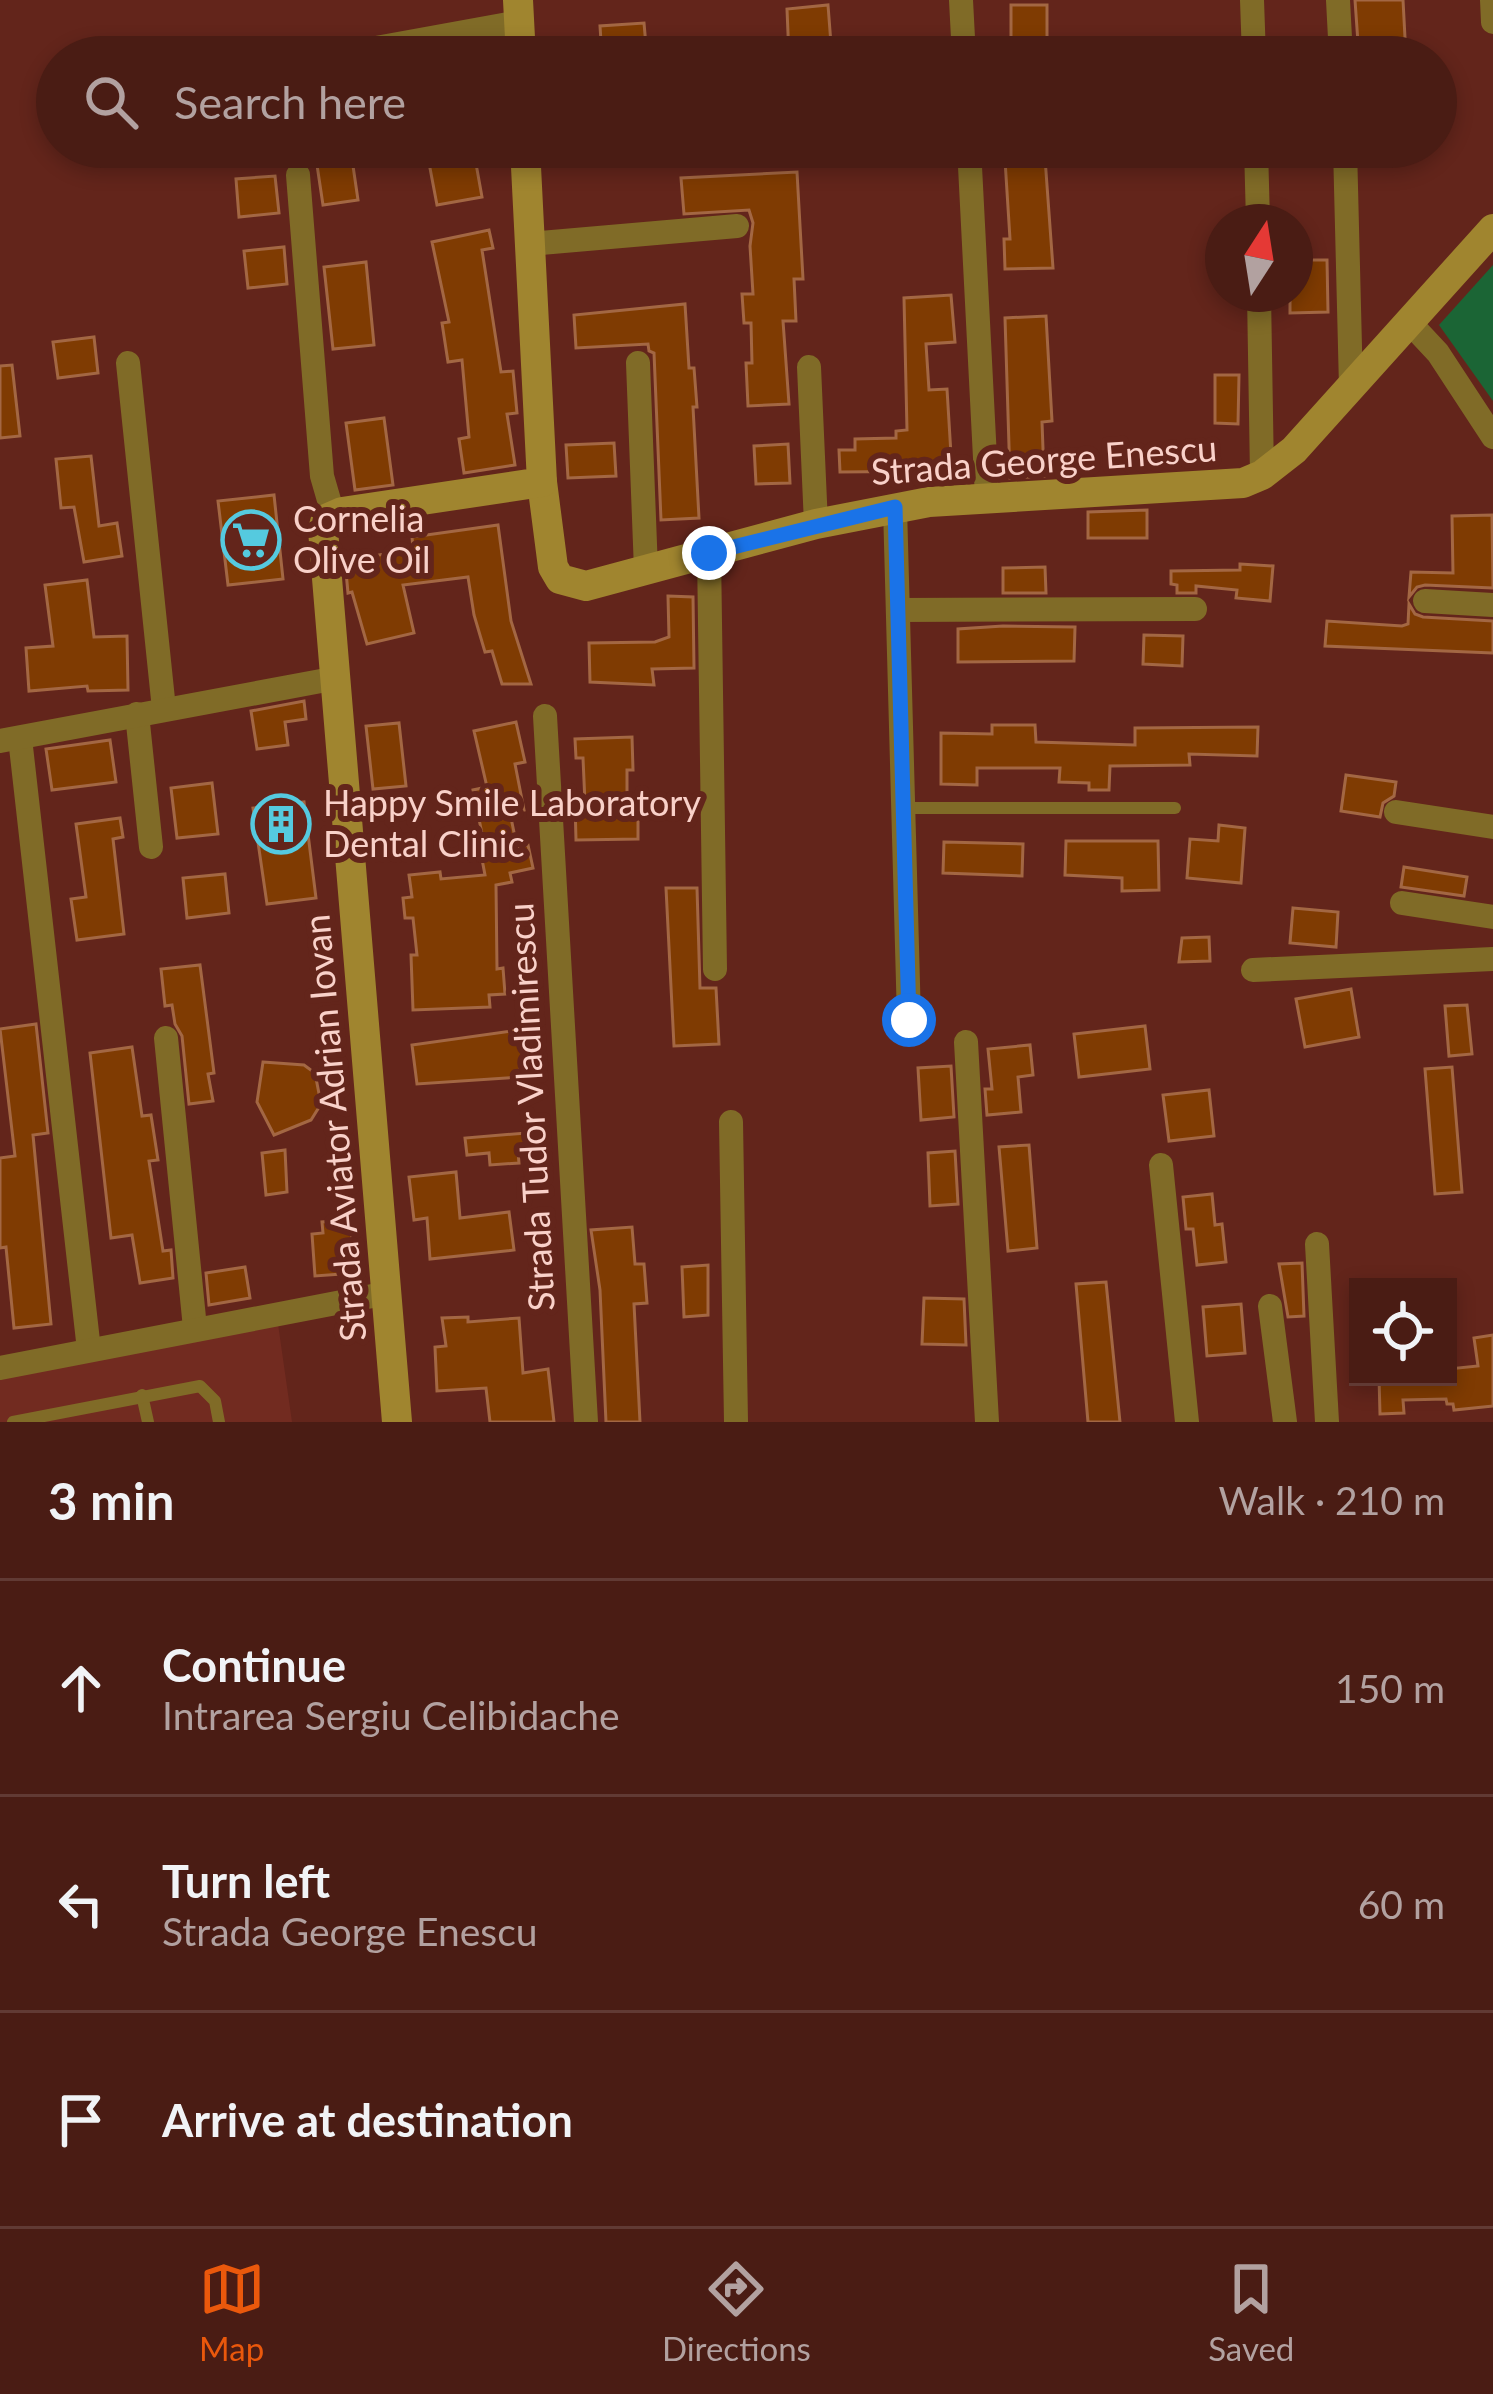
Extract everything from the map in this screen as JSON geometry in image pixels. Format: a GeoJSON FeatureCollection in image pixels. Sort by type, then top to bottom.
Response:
{"type":"FeatureCollection","features":[{"type":"Feature","properties":{"kind":"street"},"geometry":{"type":"LineString","coordinates":[[962,0],[963,36]]}},
{"type":"Feature","properties":{"kind":"street"},"geometry":{"type":"LineString","coordinates":[[1252,0],[1253,36]]}},
{"type":"Feature","properties":{"kind":"street"},"geometry":{"type":"LineString","coordinates":[[1338,0],[1340,36]]}},
{"type":"Feature","properties":{"kind":"street"},"geometry":{"type":"LineString","coordinates":[[1492,0],[1493,22]]}},
{"type":"Feature","properties":{"kind":"street"},"geometry":{"type":"LineString","coordinates":[[417,36],[519,11]]}},
{"type":"Feature","properties":{"kind":"street"},"geometry":{"type":"LineString","coordinates":[[298,175],[322,476],[333,514],[542,482],[526,168]]}},
{"type":"Feature","properties":{"kind":"street"},"geometry":{"type":"LineString","coordinates":[[970,168],[987,497]]}},
{"type":"Feature","properties":{"kind":"street"},"geometry":{"type":"LineString","coordinates":[[1257,168],[1258,204]]}},
{"type":"Feature","properties":{"kind":"street"},"geometry":{"type":"LineString","coordinates":[[1346,168],[1351,387]]}},
{"type":"Feature","properties":{"kind":"street"},"geometry":{"type":"LineString","coordinates":[[529,244],[737,226]]}},
{"type":"Feature","properties":{"kind":"street","name":"Strada George Enescu"},"geometry":{"type":"LineString","coordinates":[[542,482],[553,567],[560,579],[586,586],[895,507],[987,497],[1228,487],[1262,475],[1294,450],[1493,229]]}},
{"type":"Feature","properties":{"kind":"street"},"geometry":{"type":"LineString","coordinates":[[1259,312],[1262,475]]}},
{"type":"Feature","properties":{"kind":"street"},"geometry":{"type":"LineString","coordinates":[[1410,323],[1438,353],[1493,437]]}},
{"type":"Feature","properties":{"kind":"street"},"geometry":{"type":"LineString","coordinates":[[128,363],[164,709]]}},
{"type":"Feature","properties":{"kind":"street"},"geometry":{"type":"LineString","coordinates":[[638,363],[646,570]]}},
{"type":"Feature","properties":{"kind":"street"},"geometry":{"type":"LineString","coordinates":[[809,368],[816,524]]}},
{"type":"Feature","properties":{"kind":"street"},"geometry":{"type":"LineString","coordinates":[[895,507],[909,1020]]}},
{"type":"Feature","properties":{"kind":"street","name":"Strada Aviator Adrian Iovan"},"geometry":{"type":"LineString","coordinates":[[333,514],[326,519],[322,541],[398,1422]]}},
{"type":"Feature","properties":{"kind":"street"},"geometry":{"type":"LineString","coordinates":[[709,553],[716,969]]}},
{"type":"Feature","properties":{"kind":"street"},"geometry":{"type":"LineString","coordinates":[[1425,601],[1493,605]]}},
{"type":"Feature","properties":{"kind":"street"},"geometry":{"type":"LineString","coordinates":[[898,610],[1195,609]]}},
{"type":"Feature","properties":{"kind":"street"},"geometry":{"type":"LineString","coordinates":[[89,1349],[10,740],[337,678]]}},
{"type":"Feature","properties":{"kind":"street"},"geometry":{"type":"LineString","coordinates":[[137,714],[151,847]]}},
{"type":"Feature","properties":{"kind":"street","name":"Strada Tudor Vladimirescu"},"geometry":{"type":"LineString","coordinates":[[545,716],[586,1422]]}},
{"type":"Feature","properties":{"kind":"street"},"geometry":{"type":"LineString","coordinates":[[1396,812],[1493,827]]}},
{"type":"Feature","properties":{"kind":"street"},"geometry":{"type":"LineString","coordinates":[[1402,902],[1493,917]]}},
{"type":"Feature","properties":{"kind":"street"},"geometry":{"type":"LineString","coordinates":[[1253,970],[1493,959]]}},
{"type":"Feature","properties":{"kind":"street"},"geometry":{"type":"LineString","coordinates":[[166,1038],[195,1328]]}},
{"type":"Feature","properties":{"kind":"street"},"geometry":{"type":"LineString","coordinates":[[966,1042],[987,1422]]}},
{"type":"Feature","properties":{"kind":"street"},"geometry":{"type":"LineString","coordinates":[[731,1122],[736,1422]]}},
{"type":"Feature","properties":{"kind":"street"},"geometry":{"type":"LineString","coordinates":[[1161,1165],[1187,1422]]}},
{"type":"Feature","properties":{"kind":"street"},"geometry":{"type":"LineString","coordinates":[[1317,1244],[1327,1422]]}},
{"type":"Feature","properties":{"kind":"street"},"geometry":{"type":"LineString","coordinates":[[0,1367],[388,1293]]}},
{"type":"Feature","properties":{"kind":"street"},"geometry":{"type":"LineString","coordinates":[[1270,1306],[1285,1422]]}},
{"type":"Feature","properties":{"kind":"lane"},"geometry":{"type":"LineString","coordinates":[[902,808],[1175,808]]}},
{"type":"Feature","properties":{"kind":"lane"},"geometry":{"type":"LineString","coordinates":[[14,1422],[200,1386],[215,1401],[220,1422]]}},
{"type":"Feature","properties":{"kind":"lane"},"geometry":{"type":"LineString","coordinates":[[142,1395],[148,1422]]}},
{"type":"Feature","properties":{"kind":"shaded area"},"geometry":{"type":"Polygon","coordinates":[[[277,1317],[292,1422],[0,1422],[0,1376],[277,1317]]]}},
{"type":"Feature","properties":{"kind":"green space"},"geometry":{"type":"Polygon","coordinates":[[[1493,265],[1493,401],[1439,325],[1493,265]]]}},
{"type":"Feature","properties":{"kind":"building"},"geometry":{"type":"Polygon","coordinates":[[[1355,0],[1403,0],[1405,36],[1358,36],[1355,0]]]}},
{"type":"Feature","properties":{"kind":"building"},"geometry":{"type":"Polygon","coordinates":[[[828,5],[830,36],[788,36],[787,9],[828,5]]]}},
{"type":"Feature","properties":{"kind":"building"},"geometry":{"type":"Polygon","coordinates":[[[1011,5],[1047,5],[1047,36],[1011,36],[1011,5]]]}},
{"type":"Feature","properties":{"kind":"building"},"geometry":{"type":"Polygon","coordinates":[[[644,23],[645,36],[601,36],[600,26],[644,23]]]}},
{"type":"Feature","properties":{"kind":"building"},"geometry":{"type":"Polygon","coordinates":[[[317,168],[353,168],[358,200],[323,205],[317,168]]]}},
{"type":"Feature","properties":{"kind":"building"},"geometry":{"type":"Polygon","coordinates":[[[430,168],[477,168],[482,197],[437,205],[430,168]]]}},
{"type":"Feature","properties":{"kind":"building"},"geometry":{"type":"Polygon","coordinates":[[[1006,168],[1046,168],[1053,268],[1005,269],[1004,239],[1010,239],[1006,168]]]}},
{"type":"Feature","properties":{"kind":"building"},"geometry":{"type":"Polygon","coordinates":[[[797,172],[803,279],[794,279],[796,321],[783,321],[789,404],[748,406],[751,323],[744,323],[742,294],[753,294],[753,223],[749,210],[684,214],[681,178],[797,172]]]}},
{"type":"Feature","properties":{"kind":"building"},"geometry":{"type":"Polygon","coordinates":[[[275,176],[279,213],[239,217],[236,179],[275,176]]]}},
{"type":"Feature","properties":{"kind":"building"},"geometry":{"type":"Polygon","coordinates":[[[489,230],[493,248],[482,250],[501,372],[513,371],[517,413],[507,414],[515,465],[464,473],[459,439],[469,437],[462,360],[448,362],[442,323],[449,322],[432,242],[489,230]]]}},
{"type":"Feature","properties":{"kind":"building"},"geometry":{"type":"Polygon","coordinates":[[[284,247],[287,284],[248,288],[244,251],[284,247]]]}},
{"type":"Feature","properties":{"kind":"building"},"geometry":{"type":"Polygon","coordinates":[[[1313,260],[1327,260],[1328,312],[1290,313],[1313,312],[1313,260]]]}},
{"type":"Feature","properties":{"kind":"building"},"geometry":{"type":"Polygon","coordinates":[[[366,262],[374,345],[333,349],[324,267],[366,262]]]}},
{"type":"Feature","properties":{"kind":"building"},"geometry":{"type":"Polygon","coordinates":[[[951,295],[955,342],[926,344],[929,390],[947,389],[952,471],[840,472],[839,450],[855,450],[855,439],[896,438],[896,431],[907,430],[904,298],[951,295]]]}},
{"type":"Feature","properties":{"kind":"building"},"geometry":{"type":"Polygon","coordinates":[[[685,304],[697,407],[693,407],[699,518],[661,520],[654,353],[648,344],[576,348],[574,315],[685,304]]]}},
{"type":"Feature","properties":{"kind":"building"},"geometry":{"type":"Polygon","coordinates":[[[1046,316],[1052,421],[1042,422],[1044,476],[1010,478],[1005,318],[1046,316]]]}},
{"type":"Feature","properties":{"kind":"building"},"geometry":{"type":"Polygon","coordinates":[[[94,337],[98,373],[58,378],[53,342],[94,337]]]}},
{"type":"Feature","properties":{"kind":"building"},"geometry":{"type":"Polygon","coordinates":[[[12,365],[20,436],[0,438],[0,366],[12,365]]]}},
{"type":"Feature","properties":{"kind":"building"},"geometry":{"type":"Polygon","coordinates":[[[1215,375],[1239,375],[1238,424],[1215,423],[1215,375]]]}},
{"type":"Feature","properties":{"kind":"building"},"geometry":{"type":"Polygon","coordinates":[[[384,418],[393,485],[355,490],[346,423],[384,418]]]}},
{"type":"Feature","properties":{"kind":"building"},"geometry":{"type":"Polygon","coordinates":[[[614,443],[616,476],[568,478],[566,445],[614,443]]]}},
{"type":"Feature","properties":{"kind":"building"},"geometry":{"type":"Polygon","coordinates":[[[788,444],[790,483],[756,484],[754,446],[788,444]]]}},
{"type":"Feature","properties":{"kind":"building"},"geometry":{"type":"Polygon","coordinates":[[[91,456],[99,526],[117,523],[122,556],[84,562],[74,507],[61,508],[56,459],[91,456]]]}},
{"type":"Feature","properties":{"kind":"building","name":"Cornelia Olive Oil"},"geometry":{"type":"Polygon","coordinates":[[[274,495],[283,579],[228,585],[218,501],[274,495]]]}},
{"type":"Feature","properties":{"kind":"building"},"geometry":{"type":"Polygon","coordinates":[[[1147,510],[1147,538],[1088,538],[1088,512],[1147,510]]]}},
{"type":"Feature","properties":{"kind":"building"},"geometry":{"type":"Polygon","coordinates":[[[1492,515],[1493,588],[1425,585],[1409,597],[1411,572],[1453,573],[1452,516],[1492,515]]]}},
{"type":"Feature","properties":{"kind":"building"},"geometry":{"type":"Polygon","coordinates":[[[498,525],[511,621],[531,684],[502,684],[492,651],[485,652],[468,577],[403,585],[414,633],[367,644],[352,592],[348,593],[345,561],[413,549],[412,537],[498,525]]]}},
{"type":"Feature","properties":{"kind":"building"},"geometry":{"type":"Polygon","coordinates":[[[1240,564],[1273,566],[1270,601],[1236,598],[1237,590],[1196,586],[1196,593],[1177,593],[1177,585],[1171,584],[1171,571],[1240,570],[1240,564]]]}},
{"type":"Feature","properties":{"kind":"building"},"geometry":{"type":"Polygon","coordinates":[[[1045,567],[1046,593],[1003,593],[1003,568],[1045,567]]]}},
{"type":"Feature","properties":{"kind":"building"},"geometry":{"type":"Polygon","coordinates":[[[87,580],[94,637],[127,636],[128,690],[88,691],[87,686],[29,691],[26,648],[53,646],[45,585],[87,580]]]}},
{"type":"Feature","properties":{"kind":"building"},"geometry":{"type":"Polygon","coordinates":[[[668,596],[693,597],[694,668],[652,669],[654,685],[590,682],[589,643],[655,642],[669,637],[668,596]]]}},
{"type":"Feature","properties":{"kind":"building"},"geometry":{"type":"Polygon","coordinates":[[[1409,604],[1423,617],[1493,621],[1493,653],[1325,646],[1327,621],[1402,626],[1408,624],[1409,604]]]}},
{"type":"Feature","properties":{"kind":"building"},"geometry":{"type":"Polygon","coordinates":[[[1075,627],[1074,661],[958,662],[958,629],[1075,627]]]}},
{"type":"Feature","properties":{"kind":"building"},"geometry":{"type":"Polygon","coordinates":[[[1144,635],[1183,636],[1182,666],[1143,664],[1144,635]]]}},
{"type":"Feature","properties":{"kind":"building"},"geometry":{"type":"Polygon","coordinates":[[[304,701],[306,719],[285,722],[288,745],[257,749],[251,711],[304,701]]]}},
{"type":"Feature","properties":{"kind":"building"},"geometry":{"type":"Polygon","coordinates":[[[516,722],[525,762],[515,764],[524,810],[510,813],[517,847],[528,845],[533,868],[510,873],[512,882],[496,885],[497,969],[503,968],[505,994],[489,995],[490,1007],[413,1010],[411,955],[417,955],[413,918],[405,918],[403,898],[412,897],[409,875],[440,872],[441,879],[485,875],[481,854],[486,853],[473,790],[487,787],[474,731],[516,722]]]}},
{"type":"Feature","properties":{"kind":"building"},"geometry":{"type":"Polygon","coordinates":[[[399,723],[406,786],[373,789],[366,726],[399,723]]]}},
{"type":"Feature","properties":{"kind":"building"},"geometry":{"type":"Polygon","coordinates":[[[992,725],[1035,725],[1036,742],[1135,745],[1135,728],[1258,727],[1257,756],[1189,754],[1190,765],[1110,766],[1109,790],[1089,790],[1089,783],[1059,782],[1060,768],[977,768],[977,785],[941,784],[941,733],[992,734],[992,725]]]}},
{"type":"Feature","properties":{"kind":"building"},"geometry":{"type":"Polygon","coordinates":[[[632,737],[627,813],[638,813],[638,839],[576,840],[575,803],[585,803],[583,758],[576,758],[575,739],[632,737]]]}},
{"type":"Feature","properties":{"kind":"building"},"geometry":{"type":"Polygon","coordinates":[[[110,740],[116,782],[52,790],[46,749],[110,740]]]}},
{"type":"Feature","properties":{"kind":"building"},"geometry":{"type":"Polygon","coordinates":[[[1346,775],[1396,782],[1394,796],[1383,803],[1380,817],[1341,811],[1346,775]]]}},
{"type":"Feature","properties":{"kind":"building"},"geometry":{"type":"Polygon","coordinates":[[[212,783],[218,834],[177,838],[171,788],[212,783]]]}},
{"type":"Feature","properties":{"kind":"building"},"geometry":{"type":"Polygon","coordinates":[[[304,802],[316,898],[267,904],[253,808],[304,802]]]}},
{"type":"Feature","properties":{"kind":"building"},"geometry":{"type":"Polygon","coordinates":[[[120,818],[123,837],[113,839],[124,934],[77,940],[71,899],[86,897],[76,824],[120,818]]]}},
{"type":"Feature","properties":{"kind":"building"},"geometry":{"type":"Polygon","coordinates":[[[1219,825],[1245,828],[1241,883],[1187,878],[1190,839],[1218,841],[1219,825]]]}},
{"type":"Feature","properties":{"kind":"building"},"geometry":{"type":"Polygon","coordinates":[[[1066,841],[1158,841],[1159,890],[1122,891],[1122,878],[1065,875],[1066,841]]]}},
{"type":"Feature","properties":{"kind":"building"},"geometry":{"type":"Polygon","coordinates":[[[944,842],[1023,844],[1022,876],[943,873],[944,842]]]}},
{"type":"Feature","properties":{"kind":"building"},"geometry":{"type":"Polygon","coordinates":[[[1404,867],[1467,877],[1464,896],[1401,887],[1404,867]]]}},
{"type":"Feature","properties":{"kind":"building"},"geometry":{"type":"Polygon","coordinates":[[[225,874],[229,913],[187,918],[183,878],[225,874]]]}},
{"type":"Feature","properties":{"kind":"building"},"geometry":{"type":"Polygon","coordinates":[[[666,888],[697,888],[700,988],[716,988],[719,1044],[674,1046],[666,888]]]}},
{"type":"Feature","properties":{"kind":"building"},"geometry":{"type":"Polygon","coordinates":[[[1293,908],[1338,912],[1336,947],[1290,943],[1293,908]]]}},
{"type":"Feature","properties":{"kind":"building"},"geometry":{"type":"Polygon","coordinates":[[[1209,937],[1210,961],[1179,962],[1182,938],[1209,937]]]}},
{"type":"Feature","properties":{"kind":"building"},"geometry":{"type":"Polygon","coordinates":[[[200,965],[214,1073],[208,1074],[213,1101],[189,1104],[182,1036],[172,1005],[165,1006],[161,969],[200,965]]]}},
{"type":"Feature","properties":{"kind":"building"},"geometry":{"type":"Polygon","coordinates":[[[1351,989],[1359,1037],[1305,1047],[1296,999],[1351,989]]]}},
{"type":"Feature","properties":{"kind":"building"},"geometry":{"type":"Polygon","coordinates":[[[1467,1005],[1472,1054],[1449,1056],[1445,1006],[1467,1005]]]}},
{"type":"Feature","properties":{"kind":"building"},"geometry":{"type":"Polygon","coordinates":[[[36,1024],[48,1133],[33,1135],[51,1324],[14,1328],[6,1247],[0,1248],[0,1158],[15,1156],[0,1029],[36,1024]]]}},
{"type":"Feature","properties":{"kind":"building"},"geometry":{"type":"Polygon","coordinates":[[[1145,1026],[1150,1069],[1079,1077],[1074,1034],[1145,1026]]]}},
{"type":"Feature","properties":{"kind":"building"},"geometry":{"type":"Polygon","coordinates":[[[533,1028],[534,1060],[520,1060],[520,1077],[417,1084],[412,1045],[533,1028]]]}},
{"type":"Feature","properties":{"kind":"building"},"geometry":{"type":"Polygon","coordinates":[[[1030,1045],[1033,1075],[1018,1077],[1021,1112],[987,1115],[985,1089],[992,1089],[988,1049],[1030,1045]]]}},
{"type":"Feature","properties":{"kind":"building"},"geometry":{"type":"Polygon","coordinates":[[[132,1047],[142,1116],[151,1115],[158,1160],[149,1161],[163,1251],[171,1250],[173,1278],[140,1283],[132,1235],[111,1238],[90,1053],[132,1047]]]}},
{"type":"Feature","properties":{"kind":"building"},"geometry":{"type":"Polygon","coordinates":[[[263,1062],[304,1065],[315,1073],[321,1104],[311,1120],[274,1135],[257,1102],[263,1062]]]}},
{"type":"Feature","properties":{"kind":"building"},"geometry":{"type":"Polygon","coordinates":[[[951,1066],[954,1117],[921,1120],[918,1068],[951,1066]]]}},
{"type":"Feature","properties":{"kind":"building"},"geometry":{"type":"Polygon","coordinates":[[[1452,1067],[1462,1192],[1435,1194],[1425,1069],[1452,1067]]]}},
{"type":"Feature","properties":{"kind":"building"},"geometry":{"type":"Polygon","coordinates":[[[1209,1090],[1214,1136],[1169,1141],[1163,1095],[1209,1090]]]}},
{"type":"Feature","properties":{"kind":"building"},"geometry":{"type":"Polygon","coordinates":[[[526,1133],[528,1151],[518,1152],[519,1163],[490,1165],[489,1153],[467,1155],[465,1138],[526,1133]]]}},
{"type":"Feature","properties":{"kind":"building"},"geometry":{"type":"Polygon","coordinates":[[[1029,1145],[1037,1248],[1008,1251],[999,1147],[1029,1145]]]}},
{"type":"Feature","properties":{"kind":"building"},"geometry":{"type":"Polygon","coordinates":[[[285,1150],[287,1192],[266,1195],[262,1153],[285,1150]]]}},
{"type":"Feature","properties":{"kind":"building"},"geometry":{"type":"Polygon","coordinates":[[[955,1151],[958,1204],[930,1206],[928,1153],[955,1151]]]}},
{"type":"Feature","properties":{"kind":"building"},"geometry":{"type":"Polygon","coordinates":[[[456,1172],[460,1218],[509,1212],[514,1250],[430,1259],[427,1218],[414,1220],[409,1177],[456,1172]]]}},
{"type":"Feature","properties":{"kind":"building"},"geometry":{"type":"Polygon","coordinates":[[[1212,1194],[1215,1225],[1222,1224],[1226,1262],[1197,1265],[1183,1197],[1212,1194]]]}},
{"type":"Feature","properties":{"kind":"building"},"geometry":{"type":"Polygon","coordinates":[[[350,1220],[355,1273],[315,1276],[312,1234],[323,1233],[322,1222],[350,1220]]]}},
{"type":"Feature","properties":{"kind":"building"},"geometry":{"type":"Polygon","coordinates":[[[632,1227],[635,1264],[644,1264],[647,1303],[634,1304],[640,1422],[606,1422],[600,1290],[591,1230],[632,1227]]]}},
{"type":"Feature","properties":{"kind":"building"},"geometry":{"type":"Polygon","coordinates":[[[1302,1263],[1304,1316],[1288,1317],[1279,1264],[1302,1263]]]}},
{"type":"Feature","properties":{"kind":"building"},"geometry":{"type":"Polygon","coordinates":[[[708,1265],[708,1315],[684,1317],[682,1267],[708,1265]]]}},
{"type":"Feature","properties":{"kind":"building"},"geometry":{"type":"Polygon","coordinates":[[[245,1267],[250,1298],[209,1305],[206,1273],[245,1267]]]}},
{"type":"Feature","properties":{"kind":"building"},"geometry":{"type":"Polygon","coordinates":[[[1106,1282],[1120,1422],[1088,1422],[1076,1284],[1106,1282]]]}},
{"type":"Feature","properties":{"kind":"building"},"geometry":{"type":"Polygon","coordinates":[[[924,1298],[964,1299],[966,1345],[922,1344],[924,1298]]]}},
{"type":"Feature","properties":{"kind":"building"},"geometry":{"type":"Polygon","coordinates":[[[1241,1304],[1245,1353],[1207,1356],[1203,1307],[1241,1304]]]}},
{"type":"Feature","properties":{"kind":"building"},"geometry":{"type":"Polygon","coordinates":[[[468,1317],[468,1322],[519,1318],[523,1373],[548,1369],[554,1422],[490,1422],[486,1388],[437,1391],[435,1347],[446,1346],[442,1318],[468,1317]]]}},
{"type":"Feature","properties":{"kind":"building"},"geometry":{"type":"Polygon","coordinates":[[[1493,1335],[1493,1406],[1454,1410],[1446,1399],[1403,1400],[1404,1413],[1380,1414],[1379,1386],[1457,1386],[1457,1368],[1478,1366],[1474,1338],[1493,1335]]]}},
{"type":"Feature","properties":{"kind":"place","name":"Cornelia Olive Oil"},"geometry":{"type":"Point","coordinates":[251,540]}},
{"type":"Feature","properties":{"kind":"place","name":"Happy Smile Laboratory Dental Clinic"},"geometry":{"type":"Point","coordinates":[281,824]}},
{"type":"Feature","properties":{"kind":"route"},"geometry":{"type":"LineString","coordinates":[[709,553],[895,507],[909,1020]]}}]}
